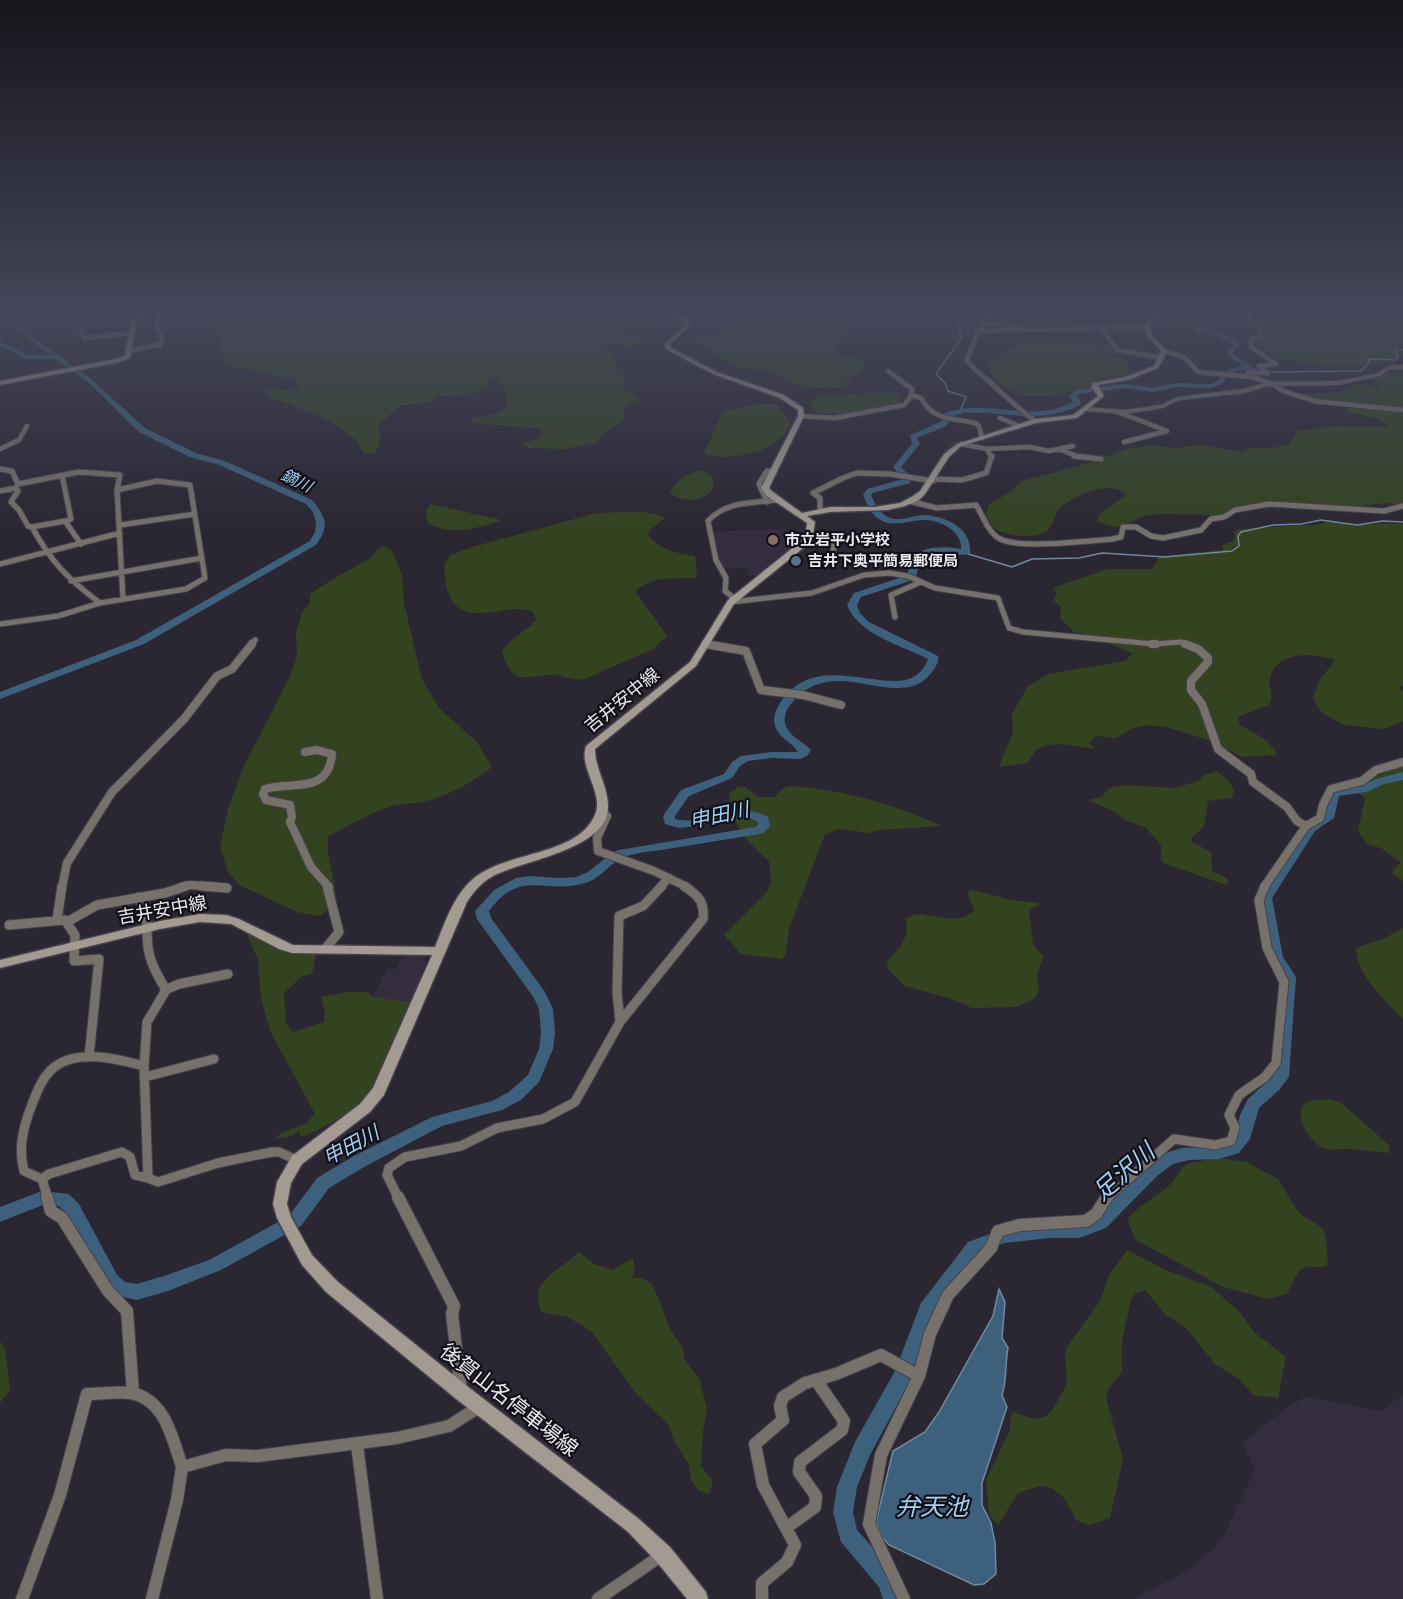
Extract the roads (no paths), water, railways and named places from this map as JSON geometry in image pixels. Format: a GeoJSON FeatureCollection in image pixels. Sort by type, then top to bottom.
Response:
{"type":"FeatureCollection","features":[{"type":"Feature","properties":{"kind":"main road"},"geometry":{"type":"LineString","coordinates":[[751,385],[796,404],[801,409],[801,416],[765,488],[778,500],[802,515],[820,510],[881,509],[909,501],[924,492],[949,453],[961,444],[1034,420],[1075,417],[1101,396],[1094,386],[1096,385]]}},
{"type":"Feature","properties":{"kind":"main road","name":"吉井安中線"},"geometry":{"type":"LineString","coordinates":[[602,812],[601,801],[588,759],[590,748],[693,664],[732,600],[806,543],[812,524],[802,515]]}},
{"type":"Feature","properties":{"kind":"main road"},"geometry":{"type":"LineString","coordinates":[[297,1160],[365,1108],[379,1091],[461,901],[472,885],[492,872],[581,838],[596,826],[602,812]]}},
{"type":"Feature","properties":{"kind":"main road","name":"吉井安中線"},"geometry":{"type":"LineString","coordinates":[[0,964],[149,928],[202,918],[225,919],[243,924],[275,944],[292,949],[440,951]]}},
{"type":"Feature","properties":{"kind":"main road","name":"後賀山名停車場線"},"geometry":{"type":"LineString","coordinates":[[297,1160],[284,1182],[280,1204],[284,1218],[307,1260],[332,1287],[461,1392],[633,1524],[663,1554],[699,1599]]}},
{"type":"Feature","properties":{"kind":"street"},"geometry":{"type":"LineString","coordinates":[[801,416],[835,418],[900,406],[905,404],[911,395],[911,387],[908,385]]}},
{"type":"Feature","properties":{"kind":"street"},"geometry":{"type":"LineString","coordinates":[[991,385],[1011,404],[1034,420]]}},
{"type":"Feature","properties":{"kind":"street"},"geometry":{"type":"LineString","coordinates":[[1118,412],[1161,406],[1178,399],[1270,385]]}},
{"type":"Feature","properties":{"kind":"street"},"geometry":{"type":"LineString","coordinates":[[1274,385],[1283,392],[1314,401],[1403,410]]}},
{"type":"Feature","properties":{"kind":"street"},"geometry":{"type":"LineString","coordinates":[[911,395],[922,399],[923,406],[933,415],[980,426],[979,432],[982,438]]}},
{"type":"Feature","properties":{"kind":"street"},"geometry":{"type":"LineString","coordinates":[[1086,409],[1118,412],[1167,430],[1124,442]]}},
{"type":"Feature","properties":{"kind":"street"},"geometry":{"type":"LineString","coordinates":[[1000,418],[1019,426]]}},
{"type":"Feature","properties":{"kind":"street"},"geometry":{"type":"LineString","coordinates":[[0,449],[19,440],[27,426]]}},
{"type":"Feature","properties":{"kind":"street"},"geometry":{"type":"LineString","coordinates":[[961,444],[987,448],[1029,447],[1047,451],[1073,446]]}},
{"type":"Feature","properties":{"kind":"street"},"geometry":{"type":"LineString","coordinates":[[820,510],[820,498],[813,493],[827,488],[833,482],[859,474],[962,480],[986,473],[992,455],[987,448]]}},
{"type":"Feature","properties":{"kind":"street"},"geometry":{"type":"LineString","coordinates":[[1059,449],[1077,458],[1101,459]]}},
{"type":"Feature","properties":{"kind":"street"},"geometry":{"type":"LineString","coordinates":[[0,469],[12,471],[18,491],[11,502],[19,510],[28,526],[32,527],[46,553],[71,581],[100,603]]}},
{"type":"Feature","properties":{"kind":"street"},"geometry":{"type":"LineString","coordinates":[[767,502],[759,484],[767,471],[772,471]]}},
{"type":"Feature","properties":{"kind":"street"},"geometry":{"type":"LineString","coordinates":[[0,491],[79,472],[120,475],[117,490],[123,600]]}},
{"type":"Feature","properties":{"kind":"street"},"geometry":{"type":"LineString","coordinates":[[32,527],[71,519],[62,475]]}},
{"type":"Feature","properties":{"kind":"street"},"geometry":{"type":"LineString","coordinates":[[0,624],[58,616],[100,603],[186,589],[205,578],[188,483],[157,481],[117,490]]}},
{"type":"Feature","properties":{"kind":"street"},"geometry":{"type":"LineString","coordinates":[[778,500],[729,506],[713,514],[708,521],[716,560],[726,578],[725,591],[732,600],[812,593],[864,575],[899,573],[935,588],[998,598],[1009,628],[1023,632],[1154,644],[1181,642],[1198,649],[1208,658],[1208,662],[1191,681],[1191,690],[1203,704],[1218,749],[1251,774],[1253,782],[1287,807],[1297,821],[1306,826]]}},
{"type":"Feature","properties":{"kind":"street"},"geometry":{"type":"LineString","coordinates":[[909,501],[937,508],[976,505],[998,538],[1004,541],[1034,542],[1103,541],[1121,537],[1123,527],[1130,526],[1156,538],[1175,536],[1201,530],[1211,519],[1224,517],[1235,510],[1269,504],[1384,511],[1403,506]]}},
{"type":"Feature","properties":{"kind":"street"},"geometry":{"type":"LineString","coordinates":[[120,525],[195,514]]}},
{"type":"Feature","properties":{"kind":"street"},"geometry":{"type":"LineString","coordinates":[[65,521],[81,544]]}},
{"type":"Feature","properties":{"kind":"street"},"geometry":{"type":"LineString","coordinates":[[0,564],[120,533]]}},
{"type":"Feature","properties":{"kind":"street"},"geometry":{"type":"LineString","coordinates":[[833,553],[834,543]]}},
{"type":"Feature","properties":{"kind":"street"},"geometry":{"type":"LineString","coordinates":[[71,581],[202,558]]}},
{"type":"Feature","properties":{"kind":"street"},"geometry":{"type":"LineString","coordinates":[[896,617],[891,595],[914,579]]}},
{"type":"Feature","properties":{"kind":"street"},"geometry":{"type":"LineString","coordinates":[[57,920],[67,863],[112,792],[184,719],[217,676],[232,669],[255,640]]}},
{"type":"Feature","properties":{"kind":"street"},"geometry":{"type":"LineString","coordinates":[[705,644],[746,651],[761,690],[803,695],[841,705]]}},
{"type":"Feature","properties":{"kind":"street"},"geometry":{"type":"LineString","coordinates":[[305,752],[317,750],[332,754],[331,762],[320,780],[303,787],[271,786],[265,789],[263,794],[266,800],[290,805],[292,817],[290,822],[296,836],[311,867],[329,888],[339,932],[325,950]]}},
{"type":"Feature","properties":{"kind":"street"},"geometry":{"type":"LineString","coordinates":[[904,1599],[868,1524],[881,1455],[919,1376],[930,1334],[948,1295],[991,1248],[998,1231],[1028,1223],[1049,1225],[1086,1221],[1093,1218],[1103,1201],[1128,1175],[1174,1139],[1215,1145],[1231,1140],[1235,1128],[1229,1115],[1235,1099],[1241,1091],[1272,1073],[1276,1063],[1284,982],[1267,948],[1259,900],[1262,891],[1306,826],[1320,818],[1323,805],[1331,789],[1362,781],[1376,770],[1403,762]]}},
{"type":"Feature","properties":{"kind":"street"},"geometry":{"type":"LineString","coordinates":[[461,1392],[452,1314],[454,1306],[399,1201],[387,1174],[389,1168],[405,1157],[461,1146],[497,1128],[543,1119],[575,1102],[620,1022],[703,919],[702,901],[695,894],[669,878],[622,858],[598,851],[595,844],[607,816],[602,812]]}},
{"type":"Feature","properties":{"kind":"street"},"geometry":{"type":"LineString","coordinates":[[620,1022],[616,975],[619,916],[643,906],[669,878]]}},
{"type":"Feature","properties":{"kind":"street"},"geometry":{"type":"LineString","coordinates":[[9,924],[57,920],[67,922],[97,905],[165,893],[189,885],[227,888]]}},
{"type":"Feature","properties":{"kind":"street"},"geometry":{"type":"LineString","coordinates":[[138,897],[148,916],[148,947],[152,965],[165,990]]}},
{"type":"Feature","properties":{"kind":"street"},"geometry":{"type":"LineString","coordinates":[[67,922],[75,935],[74,961],[99,959],[89,1057]]}},
{"type":"Feature","properties":{"kind":"street"},"geometry":{"type":"LineString","coordinates":[[148,1178],[144,1066],[147,1022],[165,990],[179,984],[228,974]]}},
{"type":"Feature","properties":{"kind":"street"},"geometry":{"type":"LineString","coordinates":[[42,1179],[29,1175],[22,1166],[24,1122],[38,1089],[53,1068],[89,1057],[126,1060],[144,1066]]}},
{"type":"Feature","properties":{"kind":"street"},"geometry":{"type":"LineString","coordinates":[[145,1077],[214,1059]]}},
{"type":"Feature","properties":{"kind":"street"},"geometry":{"type":"LineString","coordinates":[[42,1179],[49,1174],[122,1152],[130,1157],[135,1175],[159,1182],[218,1162],[272,1152],[279,1152],[297,1160]]}},
{"type":"Feature","properties":{"kind":"street"},"geometry":{"type":"LineString","coordinates":[[42,1179],[51,1211],[62,1218],[108,1291],[127,1311],[134,1393]]}},
{"type":"Feature","properties":{"kind":"street"},"geometry":{"type":"LineString","coordinates":[[762,1599],[762,1583],[794,1554],[795,1545],[766,1496],[756,1462],[755,1444],[783,1420],[780,1406],[783,1397],[805,1383],[836,1374],[881,1355],[919,1376]]}},
{"type":"Feature","properties":{"kind":"street"},"geometry":{"type":"LineString","coordinates":[[786,1528],[816,1507],[816,1496],[799,1472],[800,1462],[842,1430],[844,1421],[816,1380]]}},
{"type":"Feature","properties":{"kind":"street"},"geometry":{"type":"LineString","coordinates":[[22,1599],[60,1495],[87,1394],[134,1393],[156,1407],[168,1422],[182,1467],[179,1496],[158,1566],[152,1599]]}},
{"type":"Feature","properties":{"kind":"street"},"geometry":{"type":"LineString","coordinates":[[182,1467],[226,1455],[258,1456],[357,1445],[397,1438],[449,1426],[480,1407]]}},
{"type":"Feature","properties":{"kind":"street"},"geometry":{"type":"LineString","coordinates":[[357,1445],[377,1599]]}},
{"type":"Feature","properties":{"kind":"street"},"geometry":{"type":"LineString","coordinates":[[598,1599],[663,1554]]}},
{"type":"Feature","properties":{"kind":"water","name":"弁天池"},"geometry":{"type":"Polygon","coordinates":[[[999,1289],[1005,1302],[1002,1338],[1008,1348],[1002,1395],[1007,1407],[982,1483],[982,1505],[991,1523],[995,1543],[996,1574],[984,1584],[974,1585],[889,1545],[882,1537],[876,1522],[893,1451],[925,1432],[939,1412],[993,1316],[999,1289]]]}},
{"type":"Feature","properties":{"kind":"waterway","name":"鏑川"},"geometry":{"type":"LineString","coordinates":[[0,696],[140,642],[313,543],[320,532],[321,522],[309,502],[222,463],[193,455],[142,430],[94,385]]}},
{"type":"Feature","properties":{"kind":"waterway"},"geometry":{"type":"LineString","coordinates":[[946,385],[948,391],[966,397],[960,411]]}},
{"type":"Feature","properties":{"kind":"waterway","name":"申田川"},"geometry":{"type":"LineString","coordinates":[[0,1215],[42,1198],[63,1199],[73,1209],[111,1281],[120,1289],[137,1292],[215,1265],[295,1221],[323,1183],[358,1162],[438,1121],[496,1106],[515,1096],[534,1078],[546,1049],[548,1033],[546,1009],[540,996],[484,919],[482,911],[486,905],[498,893],[513,884],[529,880],[576,881],[597,872],[617,855],[626,852],[759,830],[764,826],[764,820],[753,814],[728,814],[679,824],[669,821],[669,816],[685,793],[728,776],[736,764],[745,758],[803,754],[805,750],[785,734],[779,721],[780,714],[788,700],[806,684],[821,680],[849,678],[898,685],[918,680],[929,669],[934,658],[866,624],[856,614],[852,605],[857,595],[913,577],[914,559],[926,552],[938,550],[965,553],[966,546],[961,533],[950,525],[929,518],[898,522],[887,520],[877,513],[867,495],[870,491],[907,481],[908,478],[897,467],[916,444],[913,437],[943,424],[949,414],[964,410],[1046,414],[1062,411],[1077,403],[1073,396],[1076,392],[1125,386],[1153,390],[1176,385],[1215,385]]}},
{"type":"Feature","properties":{"kind":"waterway"},"geometry":{"type":"LineString","coordinates":[[965,553],[1012,567],[1032,559],[1079,558],[1102,553],[1165,557],[1232,551],[1239,546],[1238,536],[1241,532],[1273,525],[1301,524],[1321,520],[1357,525],[1382,521],[1403,522]]}},
{"type":"Feature","properties":{"kind":"waterway","name":"足沢川"},"geometry":{"type":"LineString","coordinates":[[894,1599],[887,1580],[848,1535],[843,1512],[847,1487],[862,1449],[903,1375],[927,1309],[974,1247],[1003,1236],[1050,1231],[1079,1231],[1100,1223],[1161,1162],[1182,1154],[1227,1151],[1238,1144],[1244,1134],[1253,1103],[1274,1086],[1281,1077],[1289,977],[1276,957],[1265,898],[1311,828],[1328,818],[1334,793],[1363,789],[1380,781],[1403,776]]}},
{"type":"Feature","properties":{"kind":"place","name":"市立岩平小学校"},"geometry":{"type":"Point","coordinates":[773,540]}},
{"type":"Feature","properties":{"kind":"place","name":"吉井下奥平簡易郵便局"},"geometry":{"type":"Point","coordinates":[796,561]}}]}
